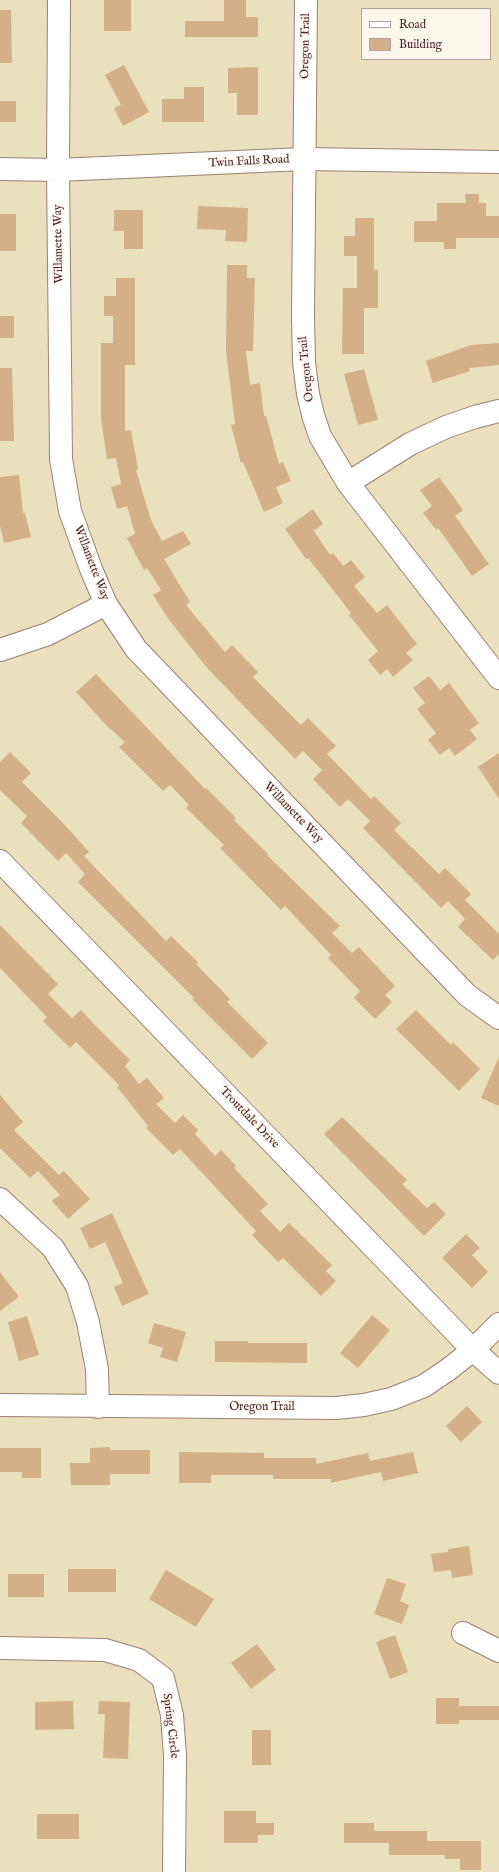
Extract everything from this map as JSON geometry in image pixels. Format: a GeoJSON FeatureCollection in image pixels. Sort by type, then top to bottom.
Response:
{"type":"FeatureCollection","features":[{"type":"Feature","properties":{"kind":"street","name":"Willamette Way"},"geometry":{"type":"LineString","coordinates":[[59,0],[58,170],[62,459],[70,511],[91,569],[106,604],[136,649],[152,666],[467,995],[499,1018]]}},
{"type":"Feature","properties":{"kind":"street","name":"Oregon Trail"},"geometry":{"type":"LineString","coordinates":[[306,0],[303,317],[308,394],[320,436],[348,483],[499,678]]}},
{"type":"Feature","properties":{"kind":"street","name":"Twin Falls Road"},"geometry":{"type":"LineString","coordinates":[[0,169],[58,170],[304,159],[499,162]]}},
{"type":"Feature","properties":{"kind":"street"},"geometry":{"type":"LineString","coordinates":[[348,483],[410,444],[446,427],[499,411]]}},
{"type":"Feature","properties":{"kind":"street"},"geometry":{"type":"LineString","coordinates":[[0,650],[48,634],[106,604]]}},
{"type":"Feature","properties":{"kind":"street","name":"Troutdale Drive"},"geometry":{"type":"LineString","coordinates":[[0,861],[473,1350],[499,1373]]}},
{"type":"Feature","properties":{"kind":"street"},"geometry":{"type":"LineString","coordinates":[[0,1198],[53,1248],[77,1286],[88,1322],[96,1363],[98,1406]]}},
{"type":"Feature","properties":{"kind":"street","name":"Oregon Trail"},"geometry":{"type":"LineString","coordinates":[[0,1405],[336,1408],[364,1405],[391,1399],[424,1386],[473,1350],[499,1324]]}},
{"type":"Feature","properties":{"kind":"street"},"geometry":{"type":"LineString","coordinates":[[463,1633],[499,1651]]}},
{"type":"Feature","properties":{"kind":"street","name":"Spring Circle"},"geometry":{"type":"LineString","coordinates":[[0,1648],[105,1650],[139,1660],[164,1678],[172,1715],[175,1756],[174,1872]]}},
{"type":"Feature","properties":{"kind":"building"},"geometry":{"type":"Polygon","coordinates":[[[104,0],[131,0],[131,31],[104,31],[104,0]]]}},
{"type":"Feature","properties":{"kind":"building"},"geometry":{"type":"Polygon","coordinates":[[[224,0],[246,0],[246,17],[258,17],[258,37],[185,37],[185,21],[224,21],[224,0]]]}},
{"type":"Feature","properties":{"kind":"building"},"geometry":{"type":"Polygon","coordinates":[[[0,10],[11,10],[12,63],[0,63],[0,10]]]}},
{"type":"Feature","properties":{"kind":"building"},"geometry":{"type":"Polygon","coordinates":[[[124,65],[149,112],[123,126],[114,108],[121,105],[105,75],[124,65]]]}},
{"type":"Feature","properties":{"kind":"building"},"geometry":{"type":"Polygon","coordinates":[[[258,67],[258,115],[237,115],[237,93],[228,93],[228,68],[258,67]]]}},
{"type":"Feature","properties":{"kind":"building"},"geometry":{"type":"Polygon","coordinates":[[[184,87],[204,87],[204,122],[162,122],[162,99],[184,99],[184,87]]]}},
{"type":"Feature","properties":{"kind":"building"},"geometry":{"type":"Polygon","coordinates":[[[0,101],[16,101],[16,122],[0,122],[0,101]]]}},
{"type":"Feature","properties":{"kind":"building"},"geometry":{"type":"Polygon","coordinates":[[[465,194],[479,194],[479,203],[486,203],[486,216],[499,216],[499,238],[456,238],[456,249],[444,249],[444,242],[414,242],[414,221],[437,221],[437,203],[466,203],[465,194]]]}},
{"type":"Feature","properties":{"kind":"building"},"geometry":{"type":"Polygon","coordinates":[[[198,206],[248,208],[247,242],[225,241],[226,230],[197,229],[198,206]]]}},
{"type":"Feature","properties":{"kind":"building"},"geometry":{"type":"Polygon","coordinates":[[[114,210],[143,210],[143,249],[124,249],[124,231],[114,231],[114,210]]]}},
{"type":"Feature","properties":{"kind":"building"},"geometry":{"type":"Polygon","coordinates":[[[0,214],[16,214],[16,251],[0,251],[0,214]]]}},
{"type":"Feature","properties":{"kind":"building"},"geometry":{"type":"Polygon","coordinates":[[[355,218],[374,218],[374,270],[378,270],[378,308],[364,308],[364,354],[342,354],[343,288],[357,288],[357,256],[344,256],[344,236],[355,236],[355,218]]]}},
{"type":"Feature","properties":{"kind":"building"},"geometry":{"type":"Polygon","coordinates":[[[227,265],[247,265],[247,278],[255,278],[253,351],[246,351],[250,385],[260,383],[264,416],[266,416],[279,464],[283,462],[291,481],[276,487],[283,503],[264,512],[243,462],[241,463],[231,425],[235,424],[226,351],[227,265]]]}},
{"type":"Feature","properties":{"kind":"building"},"geometry":{"type":"Polygon","coordinates":[[[116,278],[135,278],[135,365],[125,365],[125,431],[131,430],[138,469],[136,470],[151,520],[162,541],[183,531],[191,544],[164,559],[190,602],[186,605],[225,652],[232,645],[258,672],[253,677],[301,725],[308,718],[336,746],[327,754],[371,799],[374,796],[401,823],[394,830],[439,874],[445,868],[471,894],[465,900],[499,934],[499,954],[493,960],[458,927],[465,919],[448,901],[441,908],[363,828],[370,821],[348,799],[340,807],[313,779],[322,770],[303,751],[295,759],[208,669],[169,620],[153,595],[161,590],[147,568],[144,570],[127,538],[135,534],[127,506],[117,509],[111,487],[121,484],[116,458],[107,459],[101,419],[101,343],[113,343],[113,316],[104,316],[104,296],[116,296],[116,278]]]}},
{"type":"Feature","properties":{"kind":"building"},"geometry":{"type":"Polygon","coordinates":[[[0,316],[14,316],[14,338],[0,338],[0,316]]]}},
{"type":"Feature","properties":{"kind":"building"},"geometry":{"type":"Polygon","coordinates":[[[499,343],[499,365],[469,368],[470,371],[433,383],[426,361],[471,345],[499,343]]]}},
{"type":"Feature","properties":{"kind":"building"},"geometry":{"type":"Polygon","coordinates":[[[0,368],[12,368],[14,441],[0,441],[0,368]]]}},
{"type":"Feature","properties":{"kind":"building"},"geometry":{"type":"Polygon","coordinates":[[[364,369],[378,420],[358,425],[344,374],[364,369]]]}},
{"type":"Feature","properties":{"kind":"building"},"geometry":{"type":"Polygon","coordinates":[[[19,475],[23,513],[25,513],[31,537],[4,543],[0,526],[0,477],[19,475]]]}},
{"type":"Feature","properties":{"kind":"building"},"geometry":{"type":"Polygon","coordinates":[[[439,477],[463,510],[455,516],[489,564],[472,576],[438,528],[436,530],[423,513],[432,506],[420,490],[439,477]]]}},
{"type":"Feature","properties":{"kind":"building"},"geometry":{"type":"Polygon","coordinates":[[[313,509],[323,524],[314,531],[330,555],[333,553],[343,566],[351,560],[365,577],[354,586],[377,613],[387,605],[417,644],[406,653],[413,660],[393,677],[387,669],[380,675],[368,660],[378,651],[349,615],[351,613],[308,558],[306,559],[285,529],[313,509]]]}},
{"type":"Feature","properties":{"kind":"building"},"geometry":{"type":"Polygon","coordinates":[[[96,674],[205,789],[206,788],[236,818],[234,820],[268,854],[267,855],[340,926],[332,933],[352,953],[359,947],[395,986],[385,995],[392,1002],[375,1019],[354,998],[360,991],[328,958],[331,955],[285,906],[281,910],[220,848],[224,845],[186,808],[189,805],[170,785],[163,791],[119,747],[125,742],[106,725],[76,692],[96,674]]]}},
{"type":"Feature","properties":{"kind":"building"},"geometry":{"type":"Polygon","coordinates":[[[429,676],[440,690],[449,683],[479,723],[470,730],[477,739],[455,756],[449,748],[440,755],[428,740],[436,733],[417,709],[425,703],[413,688],[429,676]]]}},
{"type":"Feature","properties":{"kind":"building"},"geometry":{"type":"Polygon","coordinates":[[[10,752],[31,773],[22,782],[64,824],[89,852],[84,856],[166,941],[171,936],[198,962],[196,964],[230,999],[227,1002],[268,1043],[252,1059],[192,999],[194,998],[78,882],[85,874],[66,853],[58,861],[21,823],[27,816],[0,790],[0,762],[10,752]]]}},
{"type":"Feature","properties":{"kind":"building"},"geometry":{"type":"Polygon","coordinates":[[[499,753],[499,799],[478,767],[499,753]]]}},
{"type":"Feature","properties":{"kind":"building"},"geometry":{"type":"Polygon","coordinates":[[[0,925],[58,984],[48,994],[72,1018],[81,1010],[130,1060],[125,1066],[139,1084],[147,1078],[164,1098],[156,1104],[175,1123],[183,1115],[198,1130],[195,1134],[215,1156],[221,1150],[236,1166],[234,1168],[268,1204],[260,1211],[280,1232],[289,1223],[332,1265],[326,1271],[336,1281],[321,1296],[283,1258],[278,1262],[252,1235],[256,1231],[180,1149],[173,1155],[146,1128],[148,1126],[117,1087],[119,1085],[76,1042],[70,1048],[43,1021],[47,1017],[0,968],[0,925]]]}},
{"type":"Feature","properties":{"kind":"building"},"geometry":{"type":"Polygon","coordinates":[[[416,1010],[451,1045],[453,1042],[480,1069],[459,1091],[396,1029],[416,1010]]]}},
{"type":"Feature","properties":{"kind":"building"},"geometry":{"type":"Polygon","coordinates":[[[499,1057],[499,1106],[481,1098],[499,1057]]]}},
{"type":"Feature","properties":{"kind":"building"},"geometry":{"type":"Polygon","coordinates":[[[0,1095],[23,1122],[14,1130],[59,1175],[64,1171],[90,1199],[68,1219],[52,1201],[60,1195],[38,1171],[30,1178],[0,1148],[0,1095]]]}},
{"type":"Feature","properties":{"kind":"building"},"geometry":{"type":"Polygon","coordinates":[[[342,1117],[407,1180],[402,1184],[427,1208],[434,1202],[446,1214],[424,1236],[324,1134],[342,1117]]]}},
{"type":"Feature","properties":{"kind":"building"},"geometry":{"type":"Polygon","coordinates":[[[112,1213],[149,1294],[122,1306],[114,1287],[123,1283],[105,1242],[90,1249],[80,1228],[112,1213]]]}},
{"type":"Feature","properties":{"kind":"building"},"geometry":{"type":"Polygon","coordinates":[[[466,1234],[480,1248],[472,1255],[488,1272],[472,1288],[442,1258],[466,1234]]]}},
{"type":"Feature","properties":{"kind":"building"},"geometry":{"type":"Polygon","coordinates":[[[0,1272],[19,1297],[0,1311],[0,1272]]]}},
{"type":"Feature","properties":{"kind":"building"},"geometry":{"type":"Polygon","coordinates":[[[372,1315],[390,1330],[358,1368],[340,1353],[372,1315]]]}},
{"type":"Feature","properties":{"kind":"building"},"geometry":{"type":"Polygon","coordinates":[[[27,1316],[39,1355],[19,1361],[8,1322],[27,1316]]]}},
{"type":"Feature","properties":{"kind":"building"},"geometry":{"type":"Polygon","coordinates":[[[154,1323],[186,1332],[177,1362],[160,1357],[163,1348],[148,1343],[154,1323]]]}},
{"type":"Feature","properties":{"kind":"building"},"geometry":{"type":"Polygon","coordinates":[[[215,1341],[248,1341],[248,1343],[307,1343],[307,1363],[215,1362],[215,1341]]]}},
{"type":"Feature","properties":{"kind":"building"},"geometry":{"type":"Polygon","coordinates":[[[467,1406],[482,1422],[461,1442],[446,1426],[467,1406]]]}},
{"type":"Feature","properties":{"kind":"building"},"geometry":{"type":"Polygon","coordinates":[[[110,1447],[110,1450],[150,1450],[150,1474],[110,1474],[110,1485],[71,1485],[70,1463],[90,1463],[90,1448],[110,1447]]]}},
{"type":"Feature","properties":{"kind":"building"},"geometry":{"type":"Polygon","coordinates":[[[0,1448],[41,1448],[41,1478],[22,1478],[22,1472],[0,1472],[0,1448]]]}},
{"type":"Feature","properties":{"kind":"building"},"geometry":{"type":"Polygon","coordinates":[[[179,1452],[264,1453],[264,1458],[316,1458],[316,1464],[368,1453],[370,1461],[413,1452],[418,1473],[383,1481],[381,1472],[331,1483],[331,1479],[273,1479],[273,1475],[211,1475],[211,1483],[179,1483],[179,1452]]]}},
{"type":"Feature","properties":{"kind":"building"},"geometry":{"type":"Polygon","coordinates":[[[469,1546],[473,1575],[452,1578],[451,1570],[434,1572],[431,1554],[448,1552],[448,1549],[469,1546]]]}},
{"type":"Feature","properties":{"kind":"building"},"geometry":{"type":"Polygon","coordinates":[[[68,1569],[116,1569],[116,1592],[68,1592],[68,1569]]]}},
{"type":"Feature","properties":{"kind":"building"},"geometry":{"type":"Polygon","coordinates":[[[166,1570],[214,1599],[196,1627],[149,1599],[166,1570]]]}},
{"type":"Feature","properties":{"kind":"building"},"geometry":{"type":"Polygon","coordinates":[[[8,1574],[44,1574],[44,1597],[8,1597],[8,1574]]]}},
{"type":"Feature","properties":{"kind":"building"},"geometry":{"type":"Polygon","coordinates":[[[387,1578],[406,1584],[400,1601],[409,1605],[402,1624],[374,1614],[387,1578]]]}},
{"type":"Feature","properties":{"kind":"building"},"geometry":{"type":"Polygon","coordinates":[[[395,1635],[408,1672],[390,1679],[376,1642],[395,1635]]]}},
{"type":"Feature","properties":{"kind":"building"},"geometry":{"type":"Polygon","coordinates":[[[257,1644],[276,1670],[251,1689],[231,1663],[257,1644]]]}},
{"type":"Feature","properties":{"kind":"building"},"geometry":{"type":"Polygon","coordinates":[[[436,1698],[459,1698],[459,1706],[499,1706],[499,1720],[459,1720],[459,1724],[436,1724],[436,1698]]]}},
{"type":"Feature","properties":{"kind":"building"},"geometry":{"type":"Polygon","coordinates":[[[73,1701],[74,1729],[35,1730],[35,1702],[73,1701]]]}},
{"type":"Feature","properties":{"kind":"building"},"geometry":{"type":"Polygon","coordinates":[[[99,1701],[130,1702],[128,1759],[103,1758],[105,1714],[98,1714],[99,1701]]]}},
{"type":"Feature","properties":{"kind":"building"},"geometry":{"type":"Polygon","coordinates":[[[252,1730],[271,1730],[271,1765],[252,1765],[252,1730]]]}},
{"type":"Feature","properties":{"kind":"building"},"geometry":{"type":"Polygon","coordinates":[[[224,1811],[256,1811],[256,1823],[274,1823],[274,1835],[258,1835],[258,1843],[224,1843],[224,1811]]]}},
{"type":"Feature","properties":{"kind":"building"},"geometry":{"type":"Polygon","coordinates":[[[37,1814],[79,1814],[79,1839],[37,1839],[37,1814]]]}},
{"type":"Feature","properties":{"kind":"building"},"geometry":{"type":"Polygon","coordinates":[[[344,1823],[374,1823],[374,1831],[427,1831],[427,1841],[481,1841],[481,1870],[460,1870],[460,1859],[445,1859],[445,1855],[389,1855],[389,1843],[344,1843],[344,1823]]]}}]}
